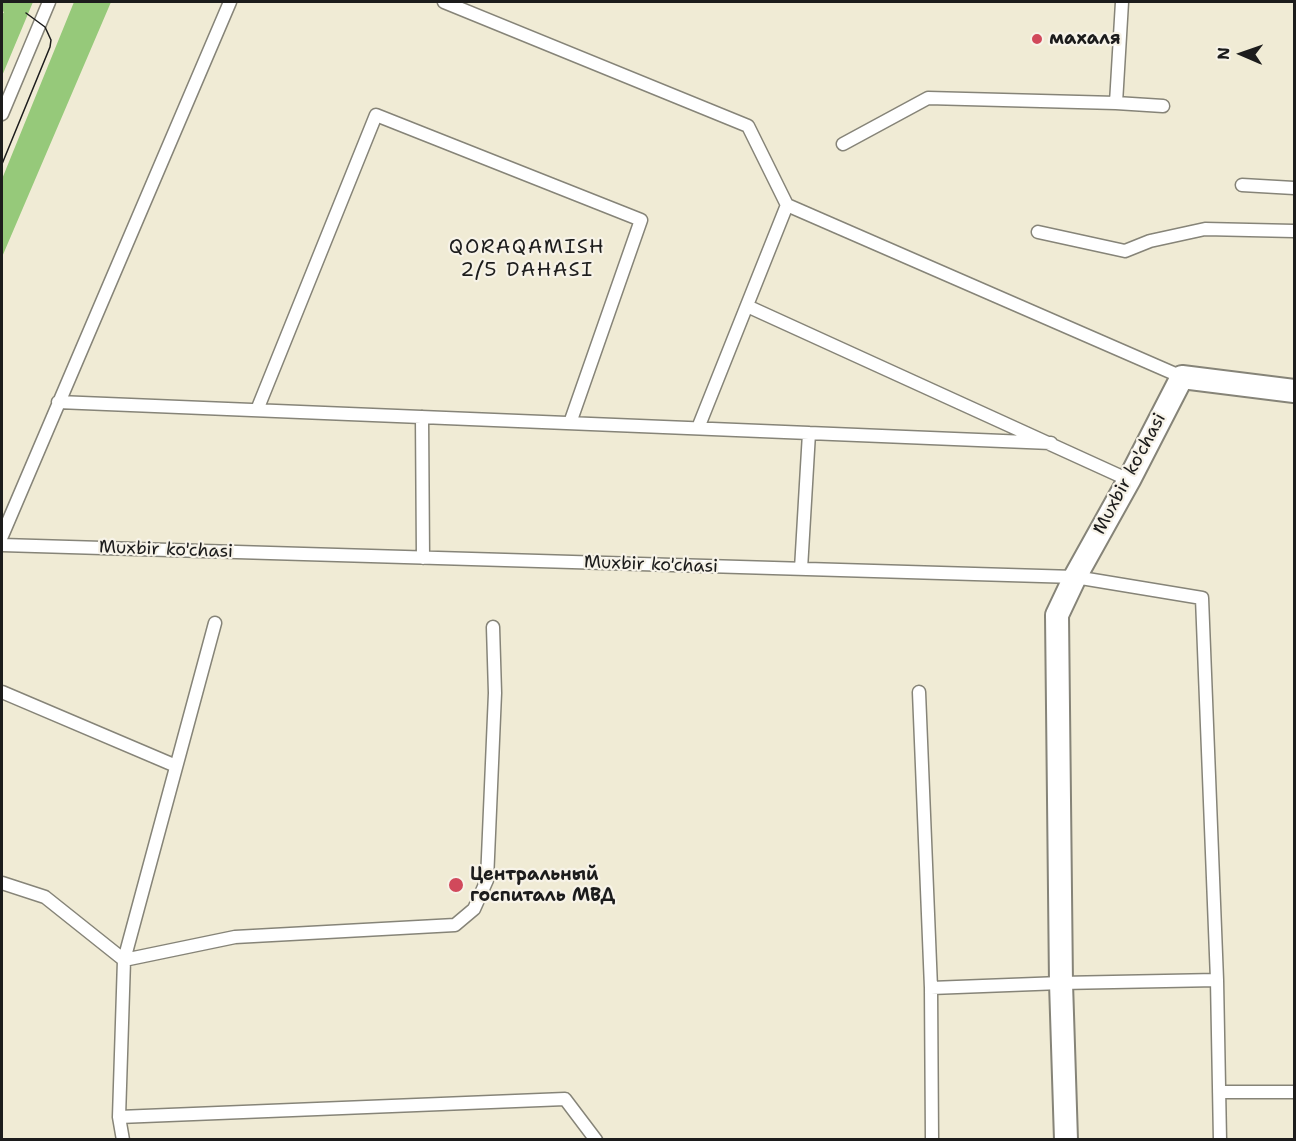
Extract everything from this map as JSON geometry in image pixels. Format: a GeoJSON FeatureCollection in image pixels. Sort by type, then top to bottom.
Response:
{"type":"FeatureCollection","features":[{"type":"Feature","properties":{"kind":"street"},"geometry":{"type":"LineString","coordinates":[[1182,377],[1294,391]]}},
{"type":"Feature","properties":{"kind":"street","name":"Muxbir ko'chasi"},"geometry":{"type":"LineString","coordinates":[[1075,577],[1129,480],[1182,377]]}},
{"type":"Feature","properties":{"kind":"street"},"geometry":{"type":"LineString","coordinates":[[1066,1140],[1061,983],[1057,615],[1075,577]]}},
{"type":"Feature","properties":{"kind":"lane"},"geometry":{"type":"LineString","coordinates":[[2,114],[49,2]]}},
{"type":"Feature","properties":{"kind":"lane"},"geometry":{"type":"LineString","coordinates":[[2,536],[230,2]]}},
{"type":"Feature","properties":{"kind":"lane"},"geometry":{"type":"LineString","coordinates":[[444,2],[748,126],[787,206],[1182,377]]}},
{"type":"Feature","properties":{"kind":"lane"},"geometry":{"type":"LineString","coordinates":[[1116,103],[1122,2]]}},
{"type":"Feature","properties":{"kind":"lane"},"geometry":{"type":"LineString","coordinates":[[843,144],[928,98],[1163,106]]}},
{"type":"Feature","properties":{"kind":"lane"},"geometry":{"type":"LineString","coordinates":[[257,410],[376,115],[641,220],[570,423]]}},
{"type":"Feature","properties":{"kind":"lane"},"geometry":{"type":"LineString","coordinates":[[1242,185],[1294,188]]}},
{"type":"Feature","properties":{"kind":"lane"},"geometry":{"type":"LineString","coordinates":[[698,428],[787,206]]}},
{"type":"Feature","properties":{"kind":"lane"},"geometry":{"type":"LineString","coordinates":[[1038,232],[1125,251],[1150,241],[1205,229],[1294,231]]}},
{"type":"Feature","properties":{"kind":"lane"},"geometry":{"type":"LineString","coordinates":[[747,306],[1129,480]]}},
{"type":"Feature","properties":{"kind":"lane"},"geometry":{"type":"LineString","coordinates":[[58,402],[1051,443]]}},
{"type":"Feature","properties":{"kind":"lane"},"geometry":{"type":"LineString","coordinates":[[422,417],[423,558]]}},
{"type":"Feature","properties":{"kind":"lane"},"geometry":{"type":"LineString","coordinates":[[801,569],[809,433]]}},
{"type":"Feature","properties":{"kind":"lane","name":"Muxbir ko'chasi"},"geometry":{"type":"LineString","coordinates":[[2,545],[1075,577]]}},
{"type":"Feature","properties":{"kind":"lane"},"geometry":{"type":"LineString","coordinates":[[1075,577],[1202,598],[1217,980],[1220,1140]]}},
{"type":"Feature","properties":{"kind":"lane"},"geometry":{"type":"LineString","coordinates":[[123,1140],[119,1117],[124,960],[215,623]]}},
{"type":"Feature","properties":{"kind":"lane"},"geometry":{"type":"LineString","coordinates":[[124,960],[235,937],[455,926],[474,909],[487,880],[495,693],[493,627]]}},
{"type":"Feature","properties":{"kind":"lane"},"geometry":{"type":"LineString","coordinates":[[2,692],[176,766]]}},
{"type":"Feature","properties":{"kind":"lane"},"geometry":{"type":"LineString","coordinates":[[919,692],[931,988],[932,1140]]}},
{"type":"Feature","properties":{"kind":"lane"},"geometry":{"type":"LineString","coordinates":[[2,883],[45,897],[124,960]]}},
{"type":"Feature","properties":{"kind":"lane"},"geometry":{"type":"LineString","coordinates":[[931,988],[1217,980]]}},
{"type":"Feature","properties":{"kind":"lane"},"geometry":{"type":"LineString","coordinates":[[1219,1092],[1294,1092]]}},
{"type":"Feature","properties":{"kind":"lane"},"geometry":{"type":"LineString","coordinates":[[119,1117],[565,1099],[596,1140]]}},
{"type":"Feature","properties":{"kind":"green space"},"geometry":{"type":"Polygon","coordinates":[[[2,2],[33,2],[2,76],[2,15],[4,12],[2,2]]]}},
{"type":"Feature","properties":{"kind":"green space"},"geometry":{"type":"Polygon","coordinates":[[[74,2],[111,2],[2,257],[2,179],[74,2]]]}},
{"type":"Feature","properties":{"kind":"tram line"},"geometry":{"type":"LineString","coordinates":[[2,164],[50,47],[51,40],[45,27],[26,13]]}},
{"type":"Feature","properties":{"kind":"place","name":"махаля"},"geometry":{"type":"Point","coordinates":[1037,39]}},
{"type":"Feature","properties":{"kind":"place","name":"Центральный госпиталь МВД"},"geometry":{"type":"Point","coordinates":[456,885]}},
{"type":"Feature","properties":{"kind":"district","name":"QORAQAMISH 2/5 DAHASI"},"geometry":{"type":"Point","coordinates":[527,260]}}]}
